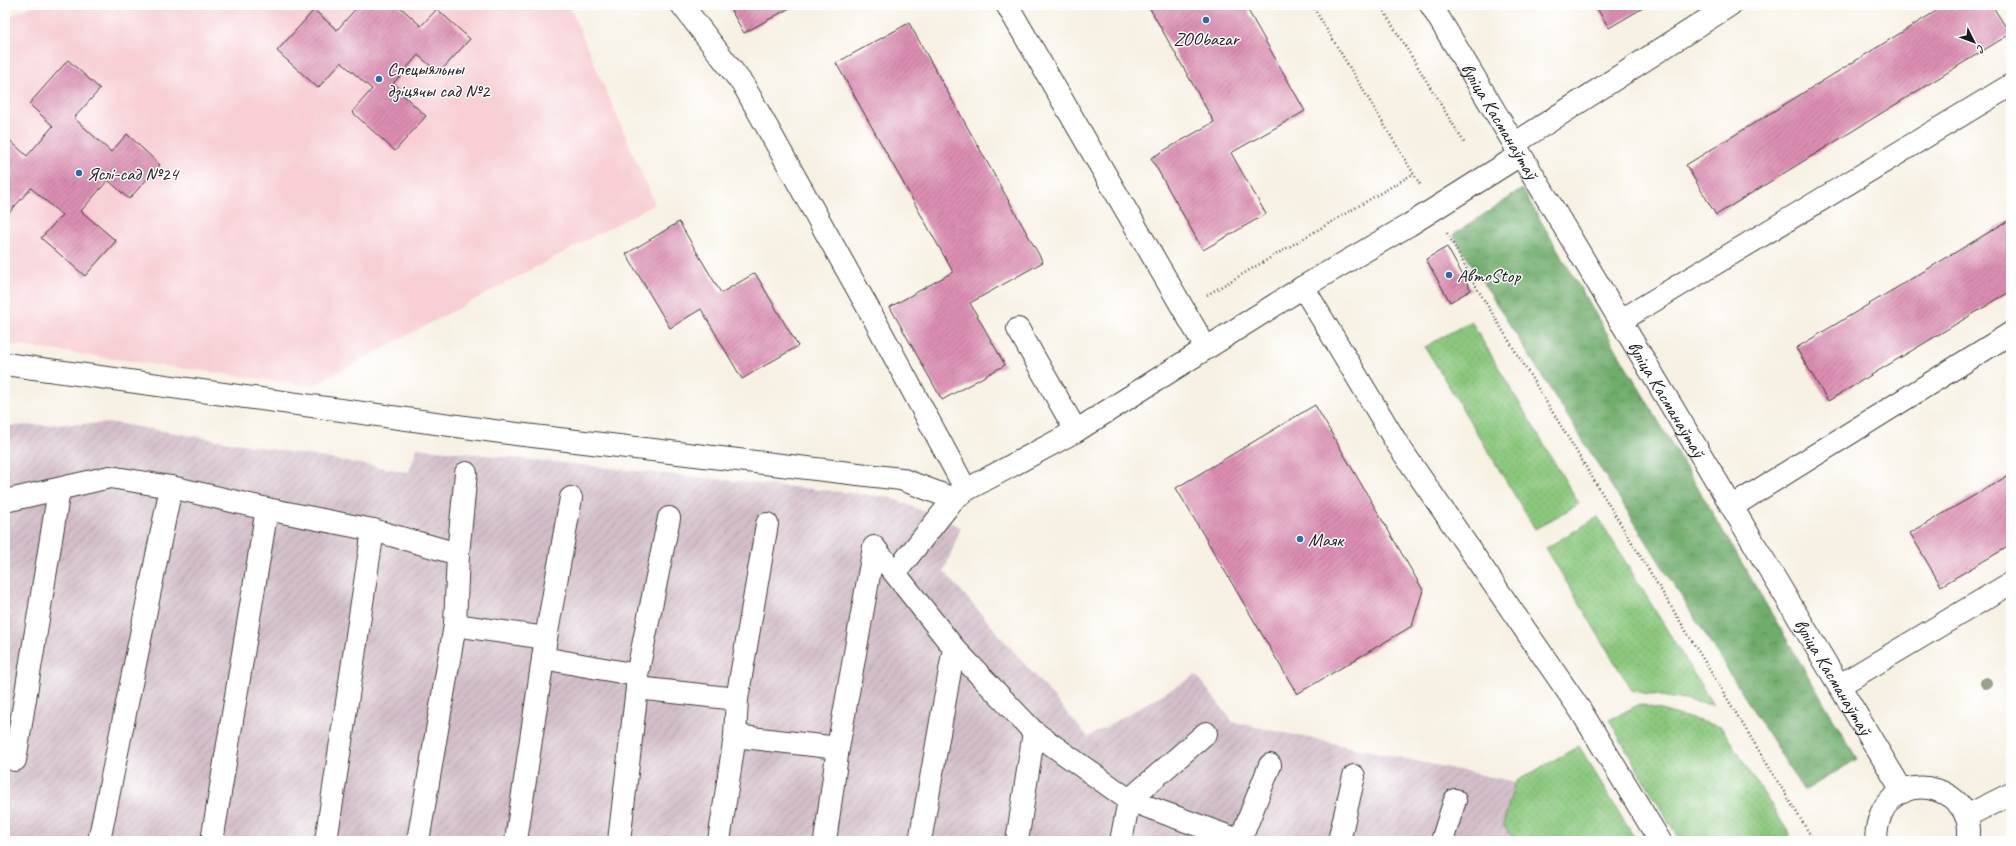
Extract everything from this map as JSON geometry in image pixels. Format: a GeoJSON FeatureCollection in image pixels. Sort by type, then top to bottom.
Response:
{"type":"FeatureCollection","features":[{"type":"Feature","properties":{"kind":"street"},"geometry":{"type":"LineString","coordinates":[[682,5],[744,86],[872,315],[960,494]]}},
{"type":"Feature","properties":{"kind":"street"},"geometry":{"type":"LineString","coordinates":[[1007,5],[1206,348]]}},
{"type":"Feature","properties":{"kind":"street","name":"вуліца Касманаўтаў"},"geometry":{"type":"LineString","coordinates":[[1431,5],[1904,792]]}},
{"type":"Feature","properties":{"kind":"street"},"geometry":{"type":"LineString","coordinates":[[895,573],[960,494],[1076,431],[1303,287],[1409,225],[1434,209],[1517,149],[1730,5]]}},
{"type":"Feature","properties":{"kind":"street"},"geometry":{"type":"LineString","coordinates":[[1620,321],[2011,85]]}},
{"type":"Feature","properties":{"kind":"street"},"geometry":{"type":"LineString","coordinates":[[1303,287],[1398,444],[1581,711],[1660,841]]}},
{"type":"Feature","properties":{"kind":"street"},"geometry":{"type":"LineString","coordinates":[[1018,329],[1076,431]]}},
{"type":"Feature","properties":{"kind":"street"},"geometry":{"type":"LineString","coordinates":[[1733,506],[2011,333]]}},
{"type":"Feature","properties":{"kind":"street"},"geometry":{"type":"LineString","coordinates":[[5,364],[516,434],[901,479],[960,494]]}},
{"type":"Feature","properties":{"kind":"street"},"geometry":{"type":"LineString","coordinates":[[418,841],[454,625],[458,554],[466,473]]}},
{"type":"Feature","properties":{"kind":"street"},"geometry":{"type":"LineString","coordinates":[[5,501],[59,490],[110,477],[171,487],[267,509],[373,530],[458,554]]}},
{"type":"Feature","properties":{"kind":"street"},"geometry":{"type":"LineString","coordinates":[[99,841],[171,487]]}},
{"type":"Feature","properties":{"kind":"street"},"geometry":{"type":"LineString","coordinates":[[15,760],[59,490]]}},
{"type":"Feature","properties":{"kind":"street"},"geometry":{"type":"LineString","coordinates":[[516,841],[544,648],[571,498]]}},
{"type":"Feature","properties":{"kind":"street"},"geometry":{"type":"LineString","coordinates":[[212,841],[267,509]]}},
{"type":"Feature","properties":{"kind":"street"},"geometry":{"type":"LineString","coordinates":[[619,841],[637,682],[669,518]]}},
{"type":"Feature","properties":{"kind":"street"},"geometry":{"type":"LineString","coordinates":[[719,841],[735,736],[737,699],[767,524]]}},
{"type":"Feature","properties":{"kind":"street"},"geometry":{"type":"LineString","coordinates":[[326,841],[373,530]]}},
{"type":"Feature","properties":{"kind":"street"},"geometry":{"type":"LineString","coordinates":[[825,841],[838,748],[874,547],[954,648],[1034,732],[1129,800],[1240,841],[1270,765]]}},
{"type":"Feature","properties":{"kind":"street"},"geometry":{"type":"LineString","coordinates":[[1840,685],[2011,583]]}},
{"type":"Feature","properties":{"kind":"street"},"geometry":{"type":"LineString","coordinates":[[454,625],[544,648],[637,682],[737,699]]}},
{"type":"Feature","properties":{"kind":"street"},"geometry":{"type":"LineString","coordinates":[[920,841],[954,648]]}},
{"type":"Feature","properties":{"kind":"street"},"geometry":{"type":"LineString","coordinates":[[1017,841],[1034,732]]}},
{"type":"Feature","properties":{"kind":"street"},"geometry":{"type":"LineString","coordinates":[[1122,841],[1129,800],[1206,733]]}},
{"type":"Feature","properties":{"kind":"street"},"geometry":{"type":"LineString","coordinates":[[735,736],[838,748]]}},
{"type":"Feature","properties":{"kind":"street"},"geometry":{"type":"LineString","coordinates":[[1339,841],[1354,776]]}},
{"type":"Feature","properties":{"kind":"street"},"geometry":{"type":"LineString","coordinates":[[1877,841],[1878,823],[1884,808],[1894,796],[1924,787],[1939,790],[1953,798],[1966,816],[1970,827],[1968,841]]}},
{"type":"Feature","properties":{"kind":"street"},"geometry":{"type":"LineString","coordinates":[[1966,816],[2011,794]]}},
{"type":"Feature","properties":{"kind":"street"},"geometry":{"type":"LineString","coordinates":[[1442,841],[1455,800]]}},
{"type":"Feature","properties":{"kind":"path"},"geometry":{"type":"LineString","coordinates":[[1312,5],[1434,209],[1478,290],[1814,841]]}},
{"type":"Feature","properties":{"kind":"path"},"geometry":{"type":"LineString","coordinates":[[1380,5],[1465,144]]}},
{"type":"Feature","properties":{"kind":"path"},"geometry":{"type":"LineString","coordinates":[[1183,309],[1413,174]]}},
{"type":"Feature","properties":{"kind":"shaded area"},"geometry":{"type":"Polygon","coordinates":[[[33,5],[569,5],[655,204],[312,386],[5,344],[5,18],[33,5]]]}},
{"type":"Feature","properties":{"kind":"shaded area"},"geometry":{"type":"Polygon","coordinates":[[[115,423],[409,472],[417,448],[889,497],[961,527],[944,571],[1088,737],[1196,675],[1233,722],[1515,782],[1503,824],[1514,841],[5,841],[5,426],[115,423]]]}},
{"type":"Feature","properties":{"kind":"green space"},"geometry":{"type":"Polygon","coordinates":[[[1522,189],[1857,759],[1804,791],[1453,235],[1522,189]]]}},
{"type":"Feature","properties":{"kind":"green space"},"geometry":{"type":"Polygon","coordinates":[[[1471,321],[1579,504],[1535,529],[1425,347],[1471,321]]]}},
{"type":"Feature","properties":{"kind":"green space"},"geometry":{"type":"Polygon","coordinates":[[[1598,517],[1713,705],[1632,691],[1546,548],[1598,517]]]}},
{"type":"Feature","properties":{"kind":"green space"},"geometry":{"type":"Polygon","coordinates":[[[1640,704],[1721,727],[1794,841],[1680,841],[1609,720],[1640,704]]]}},
{"type":"Feature","properties":{"kind":"green space"},"geometry":{"type":"Polygon","coordinates":[[[1579,746],[1636,841],[1514,841],[1503,824],[1515,782],[1579,746]]]}},
{"type":"Feature","properties":{"kind":"building","name":"Спецыяльны дзіцячы сад №2"},"geometry":{"type":"Polygon","coordinates":[[[359,5],[398,5],[421,26],[437,9],[470,39],[439,73],[418,55],[392,85],[426,116],[395,151],[352,112],[372,89],[341,62],[318,88],[277,51],[314,10],[337,30],[359,5]]]}},
{"type":"Feature","properties":{"kind":"building"},"geometry":{"type":"Polygon","coordinates":[[[728,5],[795,5],[744,33],[728,5]]]}},
{"type":"Feature","properties":{"kind":"building"},"geometry":{"type":"Polygon","coordinates":[[[1148,5],[1245,5],[1305,111],[1231,153],[1266,214],[1203,250],[1151,158],[1214,122],[1148,5]]]}},
{"type":"Feature","properties":{"kind":"building"},"geometry":{"type":"Polygon","coordinates":[[[1595,5],[1648,5],[1609,28],[1595,5]]]}},
{"type":"Feature","properties":{"kind":"building"},"geometry":{"type":"Polygon","coordinates":[[[1946,5],[1992,5],[2010,34],[1716,215],[1686,165],[1946,5]]]}},
{"type":"Feature","properties":{"kind":"building"},"geometry":{"type":"Polygon","coordinates":[[[909,23],[1043,262],[970,303],[1005,365],[942,400],[890,307],[953,272],[836,63],[909,23]]]}},
{"type":"Feature","properties":{"kind":"building","name":"Яслі-сад №24"},"geometry":{"type":"Polygon","coordinates":[[[68,60],[100,89],[74,118],[111,152],[127,134],[160,165],[129,199],[108,180],[81,211],[116,241],[85,276],[41,238],[62,215],[31,188],[8,214],[5,211],[5,136],[27,156],[53,126],[29,104],[68,60]]]}},
{"type":"Feature","properties":{"kind":"building"},"geometry":{"type":"Polygon","coordinates":[[[2011,219],[2011,291],[1828,401],[1796,348],[2011,219]]]}},
{"type":"Feature","properties":{"kind":"building"},"geometry":{"type":"Polygon","coordinates":[[[679,222],[721,293],[755,273],[798,346],[742,379],[701,309],[670,328],[626,254],[679,222]]]}},
{"type":"Feature","properties":{"kind":"building","name":"АвтоStop"},"geometry":{"type":"Polygon","coordinates":[[[1447,247],[1471,290],[1450,302],[1426,259],[1447,247]]]}},
{"type":"Feature","properties":{"kind":"building","name":"Маяк"},"geometry":{"type":"Polygon","coordinates":[[[1315,405],[1423,590],[1412,626],[1297,694],[1176,488],[1315,405]]]}},
{"type":"Feature","properties":{"kind":"building"},"geometry":{"type":"Polygon","coordinates":[[[2011,474],[2011,545],[1941,586],[1910,533],[2011,474]]]}},
{"type":"Feature","properties":{"kind":"place","name":"ZOObazar"},"geometry":{"type":"Point","coordinates":[1206,20]}},
{"type":"Feature","properties":{"kind":"place","name":"Спецыяльны дзіцячы сад №2"},"geometry":{"type":"Point","coordinates":[379,79]}},
{"type":"Feature","properties":{"kind":"place","name":"Яслі-сад №24"},"geometry":{"type":"Point","coordinates":[79,173]}},
{"type":"Feature","properties":{"kind":"place","name":"АвтоStop"},"geometry":{"type":"Point","coordinates":[1449,275]}},
{"type":"Feature","properties":{"kind":"place","name":"Маяк"},"geometry":{"type":"Point","coordinates":[1300,539]}}]}
